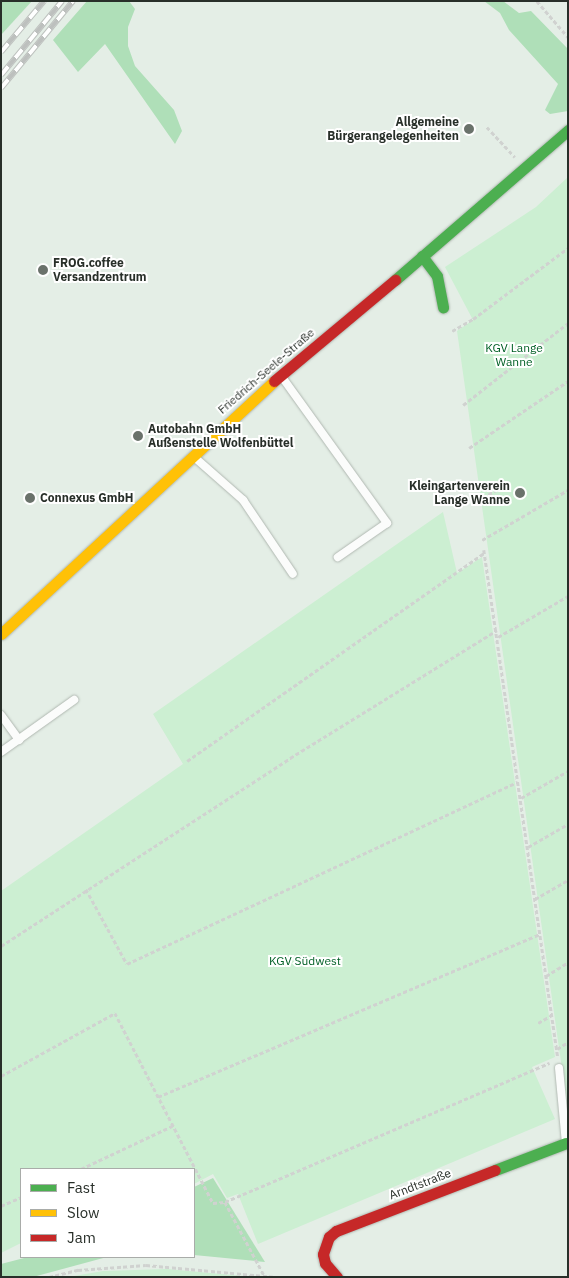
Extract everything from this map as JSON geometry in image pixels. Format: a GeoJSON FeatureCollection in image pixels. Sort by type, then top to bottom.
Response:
{"type":"FeatureCollection","features":[{"type":"Feature","properties":{"kind":"street","name":"Friedrich-Seele-Straße"},"geometry":{"type":"LineString","coordinates":[[1,634],[192,455],[280,376],[523,173],[568,130]]}},
{"type":"Feature","properties":{"kind":"street"},"geometry":{"type":"LineString","coordinates":[[422,256],[437,276],[444,306]]}},
{"type":"Feature","properties":{"kind":"street","name":"Arndtstraße"},"geometry":{"type":"LineString","coordinates":[[338,1277],[325,1263],[323,1254],[329,1237],[336,1231],[566,1143]]}},
{"type":"Feature","properties":{"kind":"lane"},"geometry":{"type":"LineString","coordinates":[[280,376],[387,523],[338,557]]}},
{"type":"Feature","properties":{"kind":"lane"},"geometry":{"type":"LineString","coordinates":[[192,455],[242,500],[293,574]]}},
{"type":"Feature","properties":{"kind":"lane"},"geometry":{"type":"LineString","coordinates":[[1,752],[74,700]]}},
{"type":"Feature","properties":{"kind":"lane"},"geometry":{"type":"LineString","coordinates":[[1,715],[19,740]]}},
{"type":"Feature","properties":{"kind":"lane"},"geometry":{"type":"LineString","coordinates":[[558,1064],[566,1143]]}},
{"type":"Feature","properties":{"kind":"path"},"geometry":{"type":"LineString","coordinates":[[537,1],[568,37]]}},
{"type":"Feature","properties":{"kind":"path"},"geometry":{"type":"LineString","coordinates":[[487,127],[511,152]]}},
{"type":"Feature","properties":{"kind":"path"},"geometry":{"type":"LineString","coordinates":[[452,331],[473,319],[568,248]]}},
{"type":"Feature","properties":{"kind":"path"},"geometry":{"type":"LineString","coordinates":[[463,405],[568,323]]}},
{"type":"Feature","properties":{"kind":"path"},"geometry":{"type":"LineString","coordinates":[[469,448],[568,381]]}},
{"type":"Feature","properties":{"kind":"path"},"geometry":{"type":"LineString","coordinates":[[477,501],[501,487]]}},
{"type":"Feature","properties":{"kind":"path"},"geometry":{"type":"LineString","coordinates":[[482,540],[568,490]]}},
{"type":"Feature","properties":{"kind":"path"},"geometry":{"type":"LineString","coordinates":[[1,1076],[115,1013],[213,1202],[225,1202],[558,1064],[497,630],[484,552],[187,761]]}},
{"type":"Feature","properties":{"kind":"path"},"geometry":{"type":"LineString","coordinates":[[498,637],[568,596]]}},
{"type":"Feature","properties":{"kind":"path"},"geometry":{"type":"LineString","coordinates":[[1,946],[86,889],[497,630]]}},
{"type":"Feature","properties":{"kind":"path"},"geometry":{"type":"LineString","coordinates":[[521,798],[568,770]]}},
{"type":"Feature","properties":{"kind":"path"},"geometry":{"type":"LineString","coordinates":[[86,889],[127,964],[518,782]]}},
{"type":"Feature","properties":{"kind":"path"},"geometry":{"type":"LineString","coordinates":[[528,848],[568,824]]}},
{"type":"Feature","properties":{"kind":"path"},"geometry":{"type":"LineString","coordinates":[[535,900],[568,880]]}},
{"type":"Feature","properties":{"kind":"path"},"geometry":{"type":"LineString","coordinates":[[158,1097],[540,934]]}},
{"type":"Feature","properties":{"kind":"path"},"geometry":{"type":"LineString","coordinates":[[546,976],[568,962]]}},
{"type":"Feature","properties":{"kind":"path"},"geometry":{"type":"LineString","coordinates":[[538,1023],[552,1015]]}},
{"type":"Feature","properties":{"kind":"path"},"geometry":{"type":"LineString","coordinates":[[557,1049],[568,1042]]}},
{"type":"Feature","properties":{"kind":"path"},"geometry":{"type":"LineString","coordinates":[[83,1168],[173,1126]]}},
{"type":"Feature","properties":{"kind":"path"},"geometry":{"type":"LineString","coordinates":[[1,1206],[20,1197]]}},
{"type":"Feature","properties":{"kind":"path"},"geometry":{"type":"LineString","coordinates":[[225,1202],[265,1275]]}},
{"type":"Feature","properties":{"kind":"path"},"geometry":{"type":"LineString","coordinates":[[49,1277],[78,1270],[146,1265],[275,1277]]}},
{"type":"Feature","properties":{"kind":"green space"},"geometry":{"type":"Polygon","coordinates":[[[1,1],[32,1],[1,35],[1,1]]]}},
{"type":"Feature","properties":{"kind":"green space"},"geometry":{"type":"Polygon","coordinates":[[[87,1],[129,1],[135,9],[128,27],[128,46],[135,66],[174,110],[182,131],[175,144],[105,44],[78,72],[53,40],[87,1]]]}},
{"type":"Feature","properties":{"kind":"green space"},"geometry":{"type":"Polygon","coordinates":[[[484,1],[503,1],[519,13],[531,11],[568,49],[568,111],[550,114],[545,110],[558,84],[509,30],[500,13],[484,1]]]}},
{"type":"Feature","properties":{"kind":"green space","name":"KGV Lange Wanne"},"geometry":{"type":"Polygon","coordinates":[[[568,177],[568,1111],[457,331],[473,320],[445,267],[536,207],[568,177]]]}},
{"type":"Feature","properties":{"kind":"green space","name":"KGV Südwest"},"geometry":{"type":"Polygon","coordinates":[[[443,512],[457,573],[482,557],[555,1057],[532,1067],[555,1119],[258,1244],[238,1194],[227,1198],[213,1174],[195,1183],[195,1168],[20,1168],[20,1244],[1,1253],[1,891],[183,764],[153,714],[443,512]]]}},
{"type":"Feature","properties":{"kind":"green space"},"geometry":{"type":"Polygon","coordinates":[[[213,1178],[265,1262],[195,1255],[195,1187],[213,1178]]]}},
{"type":"Feature","properties":{"kind":"green space"},"geometry":{"type":"Polygon","coordinates":[[[24,1258],[103,1258],[33,1277],[1,1277],[1,1264],[24,1258]]]}},
{"type":"Feature","properties":{"kind":"green space"},"geometry":{"type":"Polygon","coordinates":[[[167,1269],[254,1277],[68,1277],[103,1271],[167,1269]]]}},
{"type":"Feature","properties":{"kind":"railway"},"geometry":{"type":"LineString","coordinates":[[1,52],[44,1]]}},
{"type":"Feature","properties":{"kind":"railway"},"geometry":{"type":"LineString","coordinates":[[1,75],[62,1]]}},
{"type":"Feature","properties":{"kind":"railway"},"geometry":{"type":"LineString","coordinates":[[1,88],[73,1]]}},
{"type":"Feature","properties":{"kind":"traffic: fast"},"geometry":{"type":"LineString","coordinates":[[395,280],[568,130]]}},
{"type":"Feature","properties":{"kind":"traffic: fast"},"geometry":{"type":"LineString","coordinates":[[422,256],[437,276],[443,307]]}},
{"type":"Feature","properties":{"kind":"traffic: fast"},"geometry":{"type":"LineString","coordinates":[[495,1170],[566,1143]]}},
{"type":"Feature","properties":{"kind":"traffic: slow"},"geometry":{"type":"LineString","coordinates":[[1,634],[274,381]]}},
{"type":"Feature","properties":{"kind":"traffic: jam"},"geometry":{"type":"LineString","coordinates":[[274,381],[395,280]]}},
{"type":"Feature","properties":{"kind":"traffic: jam"},"geometry":{"type":"LineString","coordinates":[[337,1277],[325,1263],[323,1254],[329,1237],[336,1231],[495,1170]]}},
{"type":"Feature","properties":{"kind":"place","name":"Allgemeine Bürgerangelegenheiten"},"geometry":{"type":"Point","coordinates":[469,129]}},
{"type":"Feature","properties":{"kind":"place","name":"FROG.coffee Versandzentrum"},"geometry":{"type":"Point","coordinates":[43,270]}},
{"type":"Feature","properties":{"kind":"place","name":"Autobahn GmbH Außenstelle Wolfenbüttel"},"geometry":{"type":"Point","coordinates":[138,436]}},
{"type":"Feature","properties":{"kind":"place","name":"Kleingartenverein Lange Wanne"},"geometry":{"type":"Point","coordinates":[520,493]}},
{"type":"Feature","properties":{"kind":"place","name":"Connexus GmbH"},"geometry":{"type":"Point","coordinates":[30,498]}}]}
